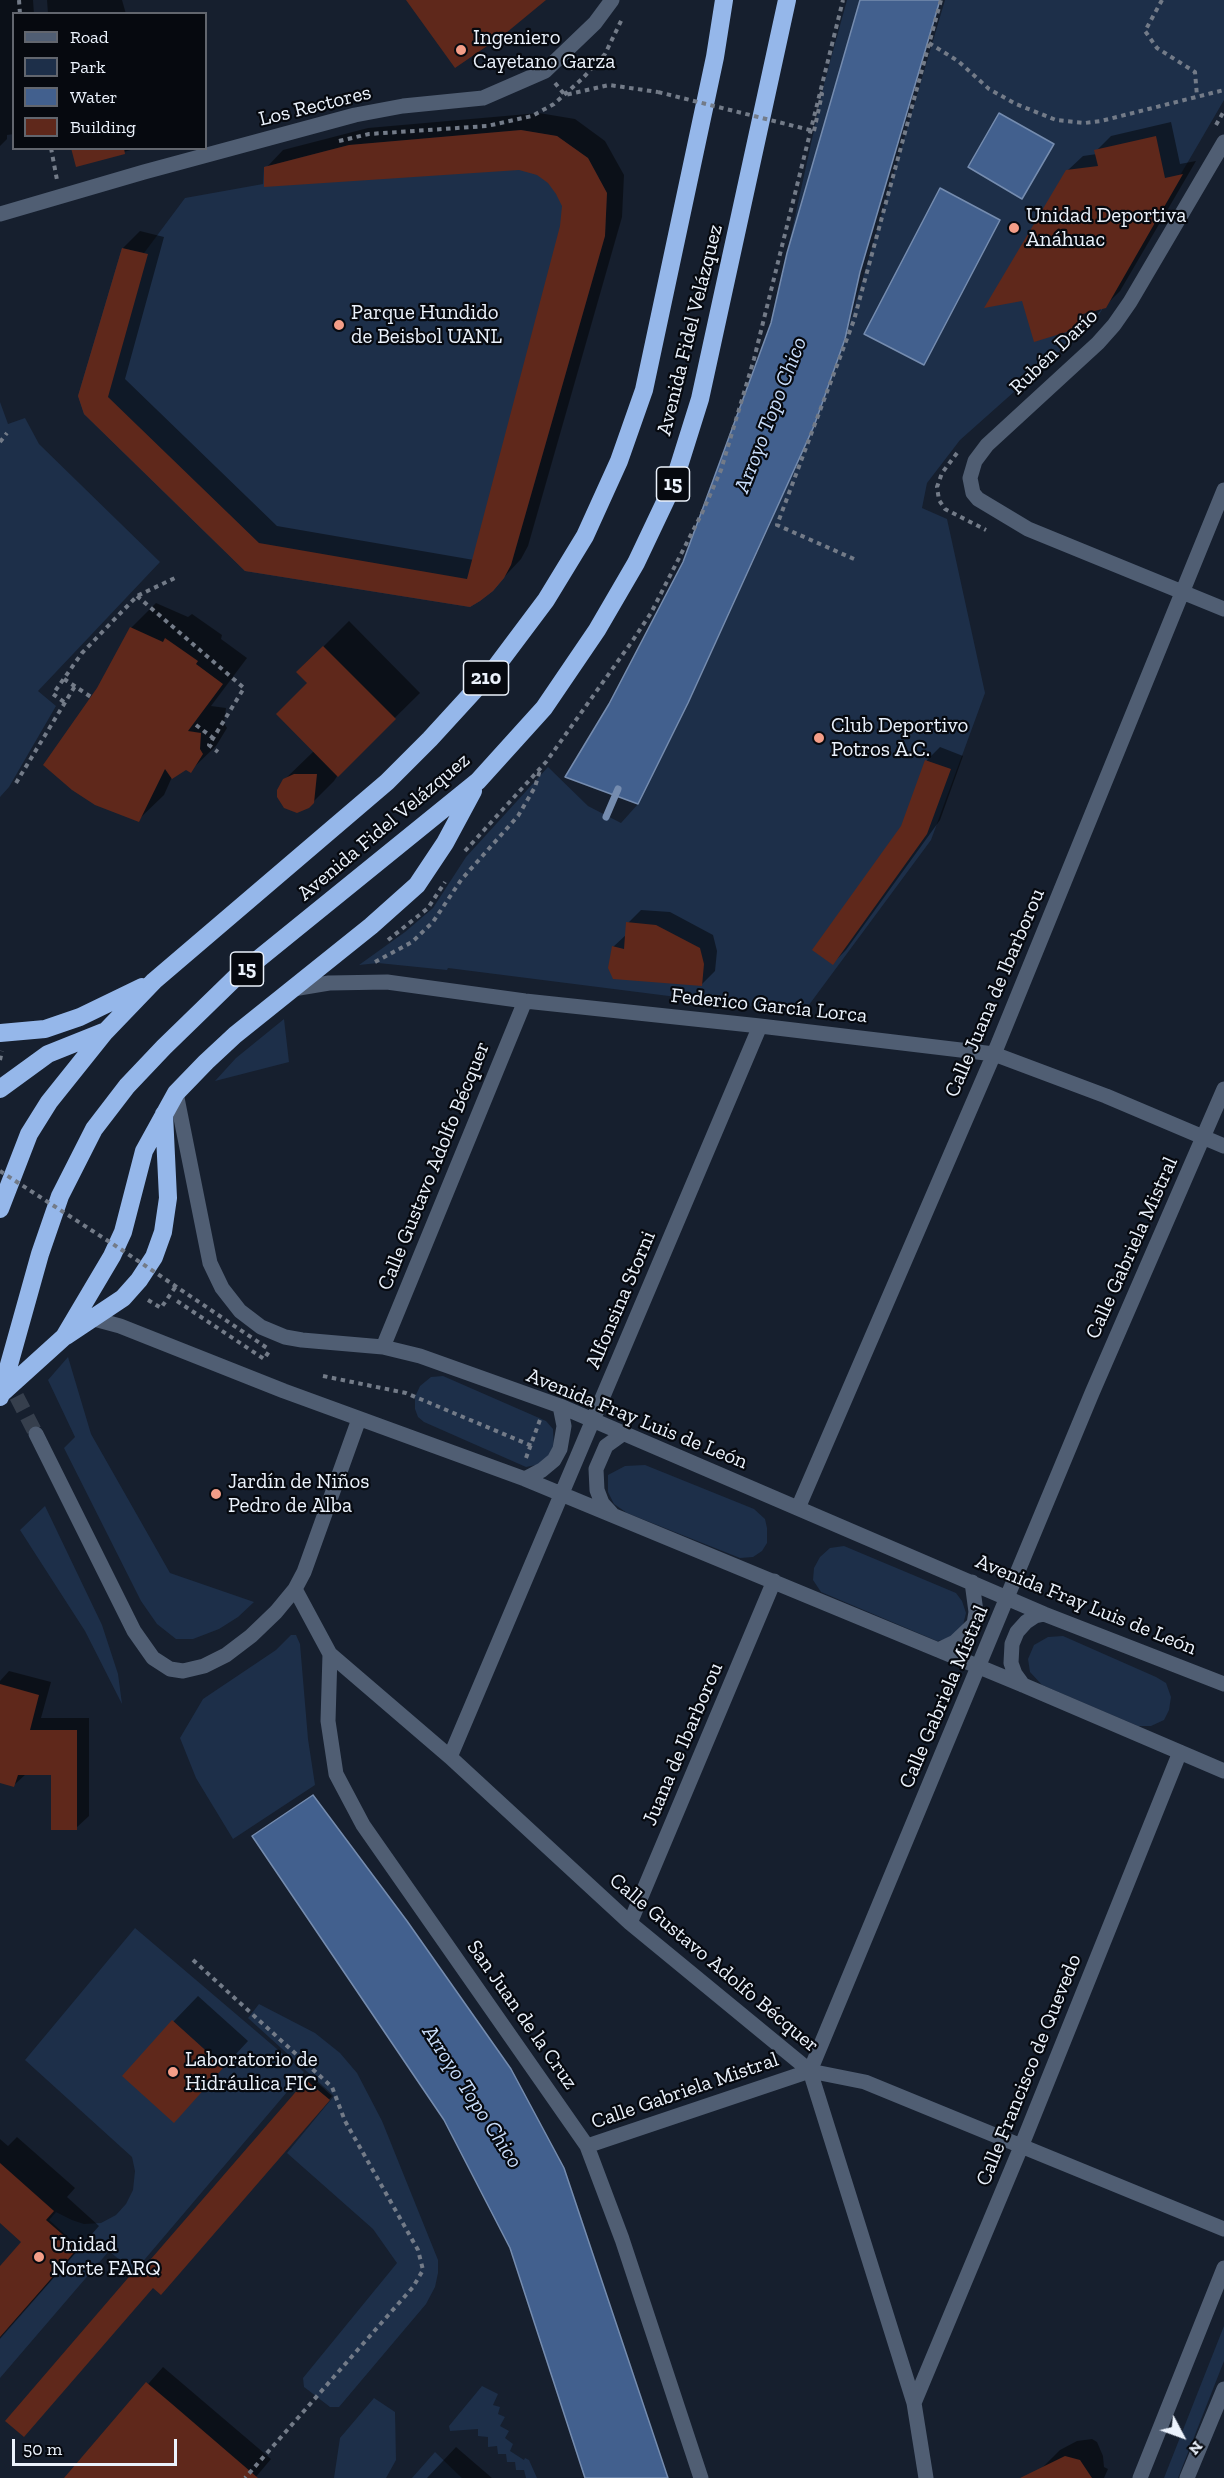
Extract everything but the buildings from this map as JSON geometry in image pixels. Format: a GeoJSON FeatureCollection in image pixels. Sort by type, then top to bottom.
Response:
{"type":"FeatureCollection","features":[{"type":"Feature","properties":{"kind":"highway","name":"Avenida Fidel Velázquez"},"geometry":{"type":"LineString","coordinates":[[0,1209],[29,1134],[49,1102],[105,1032],[154,981],[387,782],[430,739],[495,669],[546,600],[585,536],[619,461],[644,390],[715,57],[724,0]]}},
{"type":"Feature","properties":{"kind":"highway","name":"Avenida Fidel Velázquez"},"geometry":{"type":"LineString","coordinates":[[1,1396],[40,1254],[60,1196],[94,1130],[127,1086],[235,978],[478,782],[544,708],[597,630],[636,562],[674,485],[700,399],[787,0]]}},
{"type":"Feature","properties":{"kind":"highway"},"geometry":{"type":"LineString","coordinates":[[64,1337],[112,1256],[123,1232],[144,1151],[176,1094],[220,1048],[417,885],[445,843],[478,782]]}},
{"type":"Feature","properties":{"kind":"highway"},"geometry":{"type":"LineString","coordinates":[[1,1042],[80,1017],[154,981]]}},
{"type":"Feature","properties":{"kind":"highway"},"geometry":{"type":"LineString","coordinates":[[0,1089],[48,1054],[105,1032]]}},
{"type":"Feature","properties":{"kind":"highway"},"geometry":{"type":"LineString","coordinates":[[1,1396],[64,1337],[123,1298],[139,1280],[154,1257],[163,1232],[168,1198],[164,1114]]}},
{"type":"Feature","properties":{"kind":"street","name":"Los Rectores"},"geometry":{"type":"LineString","coordinates":[[0,214],[144,172],[355,116],[404,106],[483,98],[545,71],[595,23],[612,0]]}},
{"type":"Feature","properties":{"kind":"street","name":"Rubén Darío"},"geometry":{"type":"LineString","coordinates":[[1181,591],[1028,529],[984,504],[973,493],[970,478],[981,452],[1098,343],[1114,324],[1130,302],[1224,142]]}},
{"type":"Feature","properties":{"kind":"street","name":"Calle Juana de Ibarborou"},"geometry":{"type":"LineString","coordinates":[[798,1508],[994,1054],[1224,490]]}},
{"type":"Feature","properties":{"kind":"street"},"geometry":{"type":"LineString","coordinates":[[1181,591],[1224,609]]}},
{"type":"Feature","properties":{"kind":"street","name":"Federico García Lorca"},"geometry":{"type":"LineString","coordinates":[[293,988],[330,983],[387,982],[525,1001],[994,1054],[1106,1096],[1224,1146]]}},
{"type":"Feature","properties":{"kind":"street","name":"Calle Gustavo Adolfo Bécquer"},"geometry":{"type":"LineString","coordinates":[[383,1347],[525,1001]]}},
{"type":"Feature","properties":{"kind":"street","name":"Alfonsina Storni"},"geometry":{"type":"LineString","coordinates":[[450,1757],[760,1026]]}},
{"type":"Feature","properties":{"kind":"street","name":"Calle Gabriela Mistral"},"geometry":{"type":"LineString","coordinates":[[587,2146],[810,2071],[980,1667],[1092,1393],[1224,1089]]}},
{"type":"Feature","properties":{"kind":"street","name":"Avenida Fray Luis de León"},"geometry":{"type":"LineString","coordinates":[[176,1094],[210,1263],[222,1288],[240,1311],[261,1327],[285,1337],[323,1343],[383,1347],[420,1356],[553,1404],[1009,1597],[1044,1614],[1222,1679]]}},
{"type":"Feature","properties":{"kind":"street"},"geometry":{"type":"LineString","coordinates":[[94,1319],[120,1326],[359,1419],[521,1477],[1023,1684],[1224,1771]]}},
{"type":"Feature","properties":{"kind":"street"},"geometry":{"type":"LineString","coordinates":[[521,1477],[542,1470],[554,1460],[560,1449],[564,1426],[553,1404]]}},
{"type":"Feature","properties":{"kind":"street"},"geometry":{"type":"LineString","coordinates":[[36,1434],[146,1651],[160,1664],[183,1671],[204,1666],[225,1655],[251,1636],[276,1612],[295,1589],[304,1572],[359,1419]]}},
{"type":"Feature","properties":{"kind":"street"},"geometry":{"type":"LineString","coordinates":[[612,1514],[602,1503],[597,1490],[596,1469],[606,1446],[624,1433]]}},
{"type":"Feature","properties":{"kind":"street","name":"Juana de Ibarborou"},"geometry":{"type":"LineString","coordinates":[[630,1923],[774,1581]]}},
{"type":"Feature","properties":{"kind":"street"},"geometry":{"type":"LineString","coordinates":[[938,1650],[955,1642],[974,1624],[976,1612],[972,1582]]}},
{"type":"Feature","properties":{"kind":"street","name":"Calle Gustavo Adolfo Bécquer"},"geometry":{"type":"LineString","coordinates":[[295,1589],[330,1654],[450,1757],[630,1923],[810,2071],[914,2403],[926,2478]]}},
{"type":"Feature","properties":{"kind":"street"},"geometry":{"type":"LineString","coordinates":[[1023,1684],[1015,1674],[1011,1663],[1012,1644],[1017,1632],[1026,1623],[1035,1616],[1044,1614]]}},
{"type":"Feature","properties":{"kind":"street","name":"San Juan de la Cruz"},"geometry":{"type":"LineString","coordinates":[[330,1654],[328,1721],[336,1774],[363,1825],[587,2146],[622,2239],[702,2478]]}},
{"type":"Feature","properties":{"kind":"street","name":"Calle Francisco de Quevedo"},"geometry":{"type":"LineString","coordinates":[[914,2403],[1021,2147],[1180,1752]]}},
{"type":"Feature","properties":{"kind":"street"},"geometry":{"type":"LineString","coordinates":[[810,2071],[865,2082],[1224,2229]]}},
{"type":"Feature","properties":{"kind":"street"},"geometry":{"type":"LineString","coordinates":[[1140,2478],[1224,2268]]}},
{"type":"Feature","properties":{"kind":"street"},"geometry":{"type":"LineString","coordinates":[[1187,2478],[1224,2389]]}},
{"type":"Feature","properties":{"kind":"path"},"geometry":{"type":"LineString","coordinates":[[854,559],[777,525],[854,320],[941,0]]}},
{"type":"Feature","properties":{"kind":"path"},"geometry":{"type":"LineString","coordinates":[[1162,0],[1145,31],[1157,48],[1195,72],[1197,96]]}},
{"type":"Feature","properties":{"kind":"path"},"geometry":{"type":"LineString","coordinates":[[337,141],[369,134],[436,130],[511,121],[532,116],[554,104],[605,54],[624,15]]}},
{"type":"Feature","properties":{"kind":"path"},"geometry":{"type":"LineString","coordinates":[[928,43],[958,60],[989,89],[1016,104],[1056,120],[1084,123],[1101,121],[1224,90]]}},
{"type":"Feature","properties":{"kind":"path"},"geometry":{"type":"LineString","coordinates":[[545,71],[565,94]]}},
{"type":"Feature","properties":{"kind":"path"},"geometry":{"type":"LineString","coordinates":[[565,94],[609,85],[658,92],[814,131],[822,94],[819,93]]}},
{"type":"Feature","properties":{"kind":"path"},"geometry":{"type":"LineString","coordinates":[[1213,129],[1224,111]]}},
{"type":"Feature","properties":{"kind":"path"},"geometry":{"type":"LineString","coordinates":[[51,150],[58,183]]}},
{"type":"Feature","properties":{"kind":"path"},"geometry":{"type":"LineString","coordinates":[[0,442],[7,433]]}},
{"type":"Feature","properties":{"kind":"path"},"geometry":{"type":"LineString","coordinates":[[960,449],[942,473],[937,487],[939,500],[945,509],[986,530]]}},
{"type":"Feature","properties":{"kind":"path"},"geometry":{"type":"LineString","coordinates":[[64,702],[53,694],[82,653],[137,596],[177,577]]}},
{"type":"Feature","properties":{"kind":"path"},"geometry":{"type":"LineString","coordinates":[[137,596],[244,688],[209,745],[218,752]]}},
{"type":"Feature","properties":{"kind":"path"},"geometry":{"type":"LineString","coordinates":[[64,678],[91,697]]}},
{"type":"Feature","properties":{"kind":"path"},"geometry":{"type":"LineString","coordinates":[[16,783],[75,686]]}},
{"type":"Feature","properties":{"kind":"path"},"geometry":{"type":"LineString","coordinates":[[196,725],[213,738]]}},
{"type":"Feature","properties":{"kind":"path"},"geometry":{"type":"LineString","coordinates":[[369,965],[412,942],[434,922],[461,880],[518,816],[535,787],[540,769]]}},
{"type":"Feature","properties":{"kind":"path"},"geometry":{"type":"LineString","coordinates":[[0,1060],[1,1042]]}},
{"type":"Feature","properties":{"kind":"path"},"geometry":{"type":"LineString","coordinates":[[0,1171],[270,1350],[264,1359],[177,1301]]}},
{"type":"Feature","properties":{"kind":"path"},"geometry":{"type":"LineString","coordinates":[[153,1292],[148,1300],[160,1308],[176,1286]]}},
{"type":"Feature","properties":{"kind":"path"},"geometry":{"type":"LineString","coordinates":[[323,1376],[406,1393],[532,1446]]}},
{"type":"Feature","properties":{"kind":"path"},"geometry":{"type":"LineString","coordinates":[[521,1477],[532,1446],[553,1404]]}},
{"type":"Feature","properties":{"kind":"path"},"geometry":{"type":"LineString","coordinates":[[193,1960],[332,2086],[345,2121],[418,2250],[423,2270],[412,2287],[245,2478]]}},
{"type":"Feature","properties":{"kind":"green space"},"geometry":{"type":"Polygon","coordinates":[[[847,0],[860,0],[787,253],[825,80],[847,0]]]}},
{"type":"Feature","properties":{"kind":"green space"},"geometry":{"type":"Polygon","coordinates":[[[945,0],[1224,0],[1224,100],[1097,318],[960,440],[927,483],[922,508],[947,519],[985,693],[931,840],[803,1013],[448,968],[447,970],[378,963],[359,965],[405,932],[433,908],[466,857],[548,767],[588,806],[621,823],[638,804],[688,703],[770,525],[845,339],[945,0]]]}},
{"type":"Feature","properties":{"kind":"green space","name":"Parque Hundido de Beisbol UANL"},"geometry":{"type":"Polygon","coordinates":[[[521,130],[557,136],[588,158],[607,193],[605,236],[511,565],[493,591],[480,601],[470,607],[245,571],[84,414],[78,396],[122,248],[144,253],[185,198],[263,184],[264,167],[349,145],[521,130]]]}},
{"type":"Feature","properties":{"kind":"green space"},"geometry":{"type":"Polygon","coordinates":[[[0,402],[8,424],[25,418],[39,444],[160,562],[38,691],[56,706],[9,787],[0,797],[0,402]]]}},
{"type":"Feature","properties":{"kind":"green space"},"geometry":{"type":"Polygon","coordinates":[[[284,1019],[289,1062],[215,1081],[236,1058],[284,1019]]]}},
{"type":"Feature","properties":{"kind":"green space"},"geometry":{"type":"Polygon","coordinates":[[[68,1357],[91,1434],[170,1573],[254,1602],[238,1617],[219,1629],[193,1639],[176,1639],[157,1624],[141,1601],[64,1448],[75,1437],[48,1380],[68,1357]]]}},
{"type":"Feature","properties":{"kind":"green space"},"geometry":{"type":"Polygon","coordinates":[[[443,1376],[546,1421],[553,1429],[554,1449],[541,1464],[526,1467],[424,1422],[418,1417],[415,1409],[415,1397],[420,1386],[431,1377],[443,1376]]]}},
{"type":"Feature","properties":{"kind":"green space"},"geometry":{"type":"Polygon","coordinates":[[[645,1465],[754,1509],[765,1519],[767,1528],[767,1543],[762,1551],[753,1557],[740,1558],[627,1513],[614,1504],[608,1492],[608,1475],[625,1466],[645,1465]]]}},
{"type":"Feature","properties":{"kind":"green space"},"geometry":{"type":"Polygon","coordinates":[[[45,1506],[102,1625],[118,1674],[122,1704],[85,1631],[20,1530],[45,1506]]]}},
{"type":"Feature","properties":{"kind":"green space"},"geometry":{"type":"Polygon","coordinates":[[[844,1546],[956,1593],[966,1613],[963,1625],[951,1638],[937,1641],[821,1592],[813,1580],[814,1568],[820,1557],[830,1548],[844,1546]]]}},
{"type":"Feature","properties":{"kind":"green space"},"geometry":{"type":"Polygon","coordinates":[[[291,1635],[296,1635],[300,1644],[308,1739],[315,1785],[233,1839],[196,1778],[180,1738],[203,1699],[276,1650],[291,1635]]]}},
{"type":"Feature","properties":{"kind":"green space"},"geometry":{"type":"Polygon","coordinates":[[[1063,1636],[1166,1683],[1171,1697],[1169,1710],[1164,1720],[1151,1726],[1138,1726],[1042,1685],[1030,1672],[1028,1659],[1034,1645],[1048,1637],[1063,1636]]]}},
{"type":"Feature","properties":{"kind":"green space"},"geometry":{"type":"Polygon","coordinates":[[[135,1928],[304,2072],[134,2272],[109,2251],[0,2378],[0,2339],[80,2248],[49,2220],[56,2212],[84,2224],[101,2223],[116,2215],[126,2204],[133,2190],[135,2171],[132,2157],[25,2060],[135,1928]]]}},
{"type":"Feature","properties":{"kind":"green space"},"geometry":{"type":"Polygon","coordinates":[[[259,2004],[315,2033],[340,2053],[357,2073],[382,2121],[438,2260],[435,2287],[426,2304],[339,2407],[330,2407],[304,2387],[303,2378],[397,2263],[373,2229],[287,2153],[334,2096],[248,2018],[259,2004]]]}},
{"type":"Feature","properties":{"kind":"green space"},"geometry":{"type":"Polygon","coordinates":[[[1224,2326],[1224,2361],[1178,2478],[1164,2478],[1224,2326]]]}},
{"type":"Feature","properties":{"kind":"green space"},"geometry":{"type":"Polygon","coordinates":[[[482,2386],[498,2394],[493,2405],[500,2407],[498,2414],[505,2417],[500,2426],[509,2431],[505,2438],[513,2444],[510,2451],[524,2460],[525,2458],[529,2460],[537,2478],[526,2478],[524,2470],[516,2470],[515,2462],[507,2462],[506,2454],[498,2454],[497,2446],[488,2447],[488,2437],[478,2436],[478,2429],[450,2431],[449,2426],[482,2386]]]}},
{"type":"Feature","properties":{"kind":"green space"},"geometry":{"type":"Polygon","coordinates":[[[374,2398],[395,2412],[396,2460],[386,2478],[334,2478],[340,2438],[374,2398]]]}},
{"type":"Feature","properties":{"kind":"green space"},"geometry":{"type":"Polygon","coordinates":[[[435,2452],[462,2478],[412,2478],[435,2452]]]}},
{"type":"Feature","properties":{"kind":"water"},"geometry":{"type":"Polygon","coordinates":[[[860,0],[940,0],[860,272],[845,339],[814,426],[688,703],[638,804],[565,777],[609,704],[683,562],[771,323],[787,253],[860,0]]]}},
{"type":"Feature","properties":{"kind":"water"},"geometry":{"type":"Polygon","coordinates":[[[999,113],[1054,144],[1022,199],[968,167],[999,113]]]}},
{"type":"Feature","properties":{"kind":"water"},"geometry":{"type":"Polygon","coordinates":[[[940,188],[1000,220],[924,365],[864,334],[940,188]]]}},
{"type":"Feature","properties":{"kind":"water"},"geometry":{"type":"Polygon","coordinates":[[[313,1795],[407,1921],[511,2069],[564,2168],[668,2478],[585,2478],[510,2248],[444,2120],[252,1836],[313,1795]]]}},
{"type":"Feature","properties":{"kind":"waterway","name":"Arroyo Topo Chico"},"geometry":{"type":"LineString","coordinates":[[606,817],[618,789]]}},
{"type":"Feature","properties":{"kind":"tunnel"},"geometry":{"type":"LineString","coordinates":[[6,1376],[36,1434]]}},
{"type":"Feature","properties":{"kind":"place","name":"Ingeniero Cayetano Garza"},"geometry":{"type":"Point","coordinates":[461,50]}},
{"type":"Feature","properties":{"kind":"place","name":"Unidad Deportiva Anáhuac"},"geometry":{"type":"Point","coordinates":[1014,228]}},
{"type":"Feature","properties":{"kind":"place","name":"Parque Hundido de Beisbol UANL"},"geometry":{"type":"Point","coordinates":[339,325]}},
{"type":"Feature","properties":{"kind":"place","name":"Club Deportivo Potros A.C."},"geometry":{"type":"Point","coordinates":[819,738]}},
{"type":"Feature","properties":{"kind":"place","name":"Jardín de Niños Pedro de Alba"},"geometry":{"type":"Point","coordinates":[216,1494]}},
{"type":"Feature","properties":{"kind":"place","name":"Laboratorio de Hidráulica FIC"},"geometry":{"type":"Point","coordinates":[173,2072]}},
{"type":"Feature","properties":{"kind":"place","name":"Unidad Norte FARQ"},"geometry":{"type":"Point","coordinates":[39,2257]}}]}
